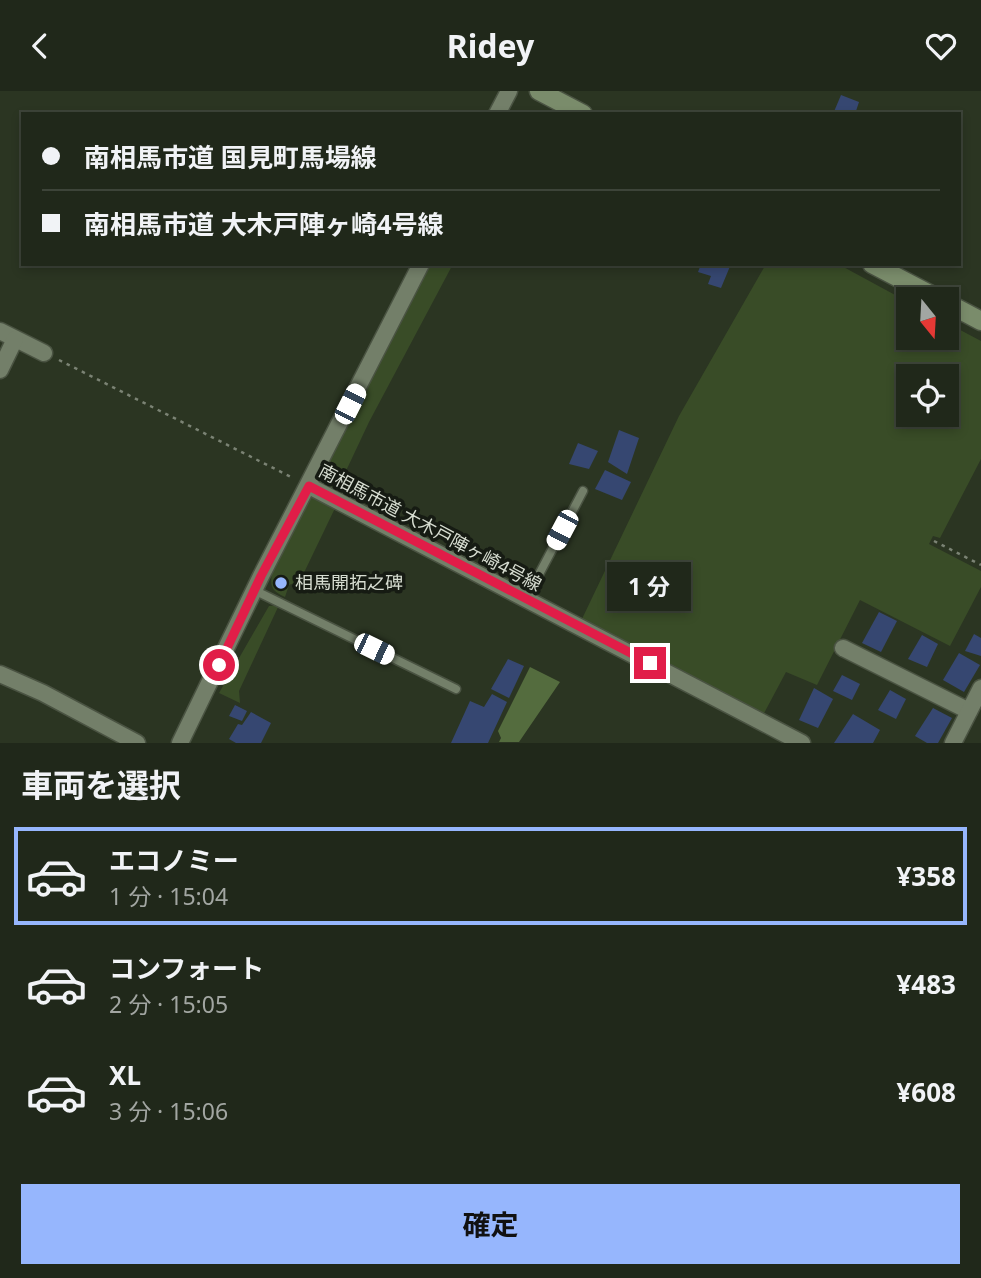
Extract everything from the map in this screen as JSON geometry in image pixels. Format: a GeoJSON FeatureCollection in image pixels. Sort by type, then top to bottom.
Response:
{"type":"FeatureCollection","features":[{"type":"Feature","properties":{"kind":"street"},"geometry":{"type":"LineString","coordinates":[[498,112],[509,91]]}},
{"type":"Feature","properties":{"kind":"street"},"geometry":{"type":"LineString","coordinates":[[539,91],[579,112]]}},
{"type":"Feature","properties":{"kind":"street"},"geometry":{"type":"LineString","coordinates":[[180,743],[254,590],[420,266]]}},
{"type":"Feature","properties":{"kind":"street"},"geometry":{"type":"LineString","coordinates":[[876,266],[916,287]]}},
{"type":"Feature","properties":{"kind":"street"},"geometry":{"type":"LineString","coordinates":[[959,309],[981,321]]}},
{"type":"Feature","properties":{"kind":"street"},"geometry":{"type":"LineString","coordinates":[[0,331],[44,353]]}},
{"type":"Feature","properties":{"kind":"street"},"geometry":{"type":"LineString","coordinates":[[0,370],[15,339]]}},
{"type":"Feature","properties":{"kind":"street","name":"南相馬市道 大木戸陣ヶ崎4号線"},"geometry":{"type":"LineString","coordinates":[[309,486],[802,743]]}},
{"type":"Feature","properties":{"kind":"street"},"geometry":{"type":"LineString","coordinates":[[843,648],[969,711]]}},
{"type":"Feature","properties":{"kind":"street"},"geometry":{"type":"LineString","coordinates":[[0,674],[43,693],[137,743]]}},
{"type":"Feature","properties":{"kind":"street"},"geometry":{"type":"LineString","coordinates":[[953,743],[981,688]]}},
{"type":"Feature","properties":{"kind":"lane"},"geometry":{"type":"LineString","coordinates":[[526,599],[583,491]]}},
{"type":"Feature","properties":{"kind":"lane"},"geometry":{"type":"LineString","coordinates":[[254,590],[456,689]]}},
{"type":"Feature","properties":{"kind":"path","name":"南相馬市道 大木戸陣ヶ崎4号線"},"geometry":{"type":"LineString","coordinates":[[44,353],[309,486]]}},
{"type":"Feature","properties":{"kind":"path"},"geometry":{"type":"LineString","coordinates":[[934,541],[981,565]]}},
{"type":"Feature","properties":{"kind":"green space"},"geometry":{"type":"Polygon","coordinates":[[[428,266],[452,266],[369,422],[338,493],[320,486],[319,482],[428,266]]]}},
{"type":"Feature","properties":{"kind":"green space"},"geometry":{"type":"Polygon","coordinates":[[[765,266],[842,266],[896,295],[896,350],[959,350],[959,329],[981,341],[981,459],[940,538],[933,536],[929,544],[981,571],[981,587],[950,646],[860,600],[817,685],[786,672],[762,717],[581,621],[679,416],[765,266]]]}},
{"type":"Feature","properties":{"kind":"green space"},"geometry":{"type":"Polygon","coordinates":[[[317,494],[337,504],[300,581],[289,585],[285,597],[272,587],[272,572],[310,497],[317,494]]]}},
{"type":"Feature","properties":{"kind":"green space"},"geometry":{"type":"Polygon","coordinates":[[[279,605],[239,691],[240,703],[219,693],[269,606],[279,605]]]}},
{"type":"Feature","properties":{"kind":"green space"},"geometry":{"type":"Polygon","coordinates":[[[530,667],[560,682],[519,742],[499,742],[501,738],[498,731],[530,667]]]}},
{"type":"Feature","properties":{"kind":"building"},"geometry":{"type":"Polygon","coordinates":[[[841,95],[859,102],[856,112],[834,112],[841,95]]]}},
{"type":"Feature","properties":{"kind":"building"},"geometry":{"type":"Polygon","coordinates":[[[700,266],[730,266],[721,288],[708,284],[711,276],[698,272],[700,266]]]}},
{"type":"Feature","properties":{"kind":"building"},"geometry":{"type":"Polygon","coordinates":[[[619,430],[639,438],[627,474],[608,462],[619,430]]]}},
{"type":"Feature","properties":{"kind":"building"},"geometry":{"type":"Polygon","coordinates":[[[578,443],[598,451],[589,469],[569,464],[578,443]]]}},
{"type":"Feature","properties":{"kind":"building"},"geometry":{"type":"Polygon","coordinates":[[[605,470],[631,482],[622,500],[595,489],[605,470]]]}},
{"type":"Feature","properties":{"kind":"building"},"geometry":{"type":"Polygon","coordinates":[[[879,612],[897,621],[881,652],[862,643],[879,612]]]}},
{"type":"Feature","properties":{"kind":"building"},"geometry":{"type":"Polygon","coordinates":[[[974,634],[981,638],[981,656],[965,651],[974,634]]]}},
{"type":"Feature","properties":{"kind":"building"},"geometry":{"type":"Polygon","coordinates":[[[922,635],[938,644],[927,667],[908,659],[922,635]]]}},
{"type":"Feature","properties":{"kind":"building"},"geometry":{"type":"Polygon","coordinates":[[[959,653],[980,665],[964,692],[943,680],[959,653]]]}},
{"type":"Feature","properties":{"kind":"building"},"geometry":{"type":"Polygon","coordinates":[[[508,659],[524,666],[509,698],[491,689],[508,659]]]}},
{"type":"Feature","properties":{"kind":"building"},"geometry":{"type":"Polygon","coordinates":[[[842,675],[860,684],[852,700],[833,691],[842,675]]]}},
{"type":"Feature","properties":{"kind":"building"},"geometry":{"type":"Polygon","coordinates":[[[814,688],[833,699],[818,728],[799,720],[814,688]]]}},
{"type":"Feature","properties":{"kind":"building"},"geometry":{"type":"Polygon","coordinates":[[[890,690],[906,699],[896,719],[878,710],[890,690]]]}},
{"type":"Feature","properties":{"kind":"building"},"geometry":{"type":"Polygon","coordinates":[[[492,694],[507,702],[488,743],[451,743],[470,701],[484,707],[492,694]]]}},
{"type":"Feature","properties":{"kind":"building"},"geometry":{"type":"Polygon","coordinates":[[[235,705],[247,711],[242,721],[229,716],[235,705]]]}},
{"type":"Feature","properties":{"kind":"building"},"geometry":{"type":"Polygon","coordinates":[[[933,708],[952,718],[938,743],[927,743],[915,736],[933,708]]]}},
{"type":"Feature","properties":{"kind":"building"},"geometry":{"type":"Polygon","coordinates":[[[251,712],[271,723],[261,743],[236,743],[229,739],[238,724],[242,725],[251,712]]]}},
{"type":"Feature","properties":{"kind":"building"},"geometry":{"type":"Polygon","coordinates":[[[853,714],[880,730],[873,743],[834,743],[853,714]]]}},
{"type":"Feature","properties":{"kind":"place","name":"相馬開拓之碑"},"geometry":{"type":"Point","coordinates":[281,583]}},
{"type":"Feature","properties":{"kind":"route"},"geometry":{"type":"LineString","coordinates":[[219,665],[261,576],[309,486],[650,663]]}}]}
